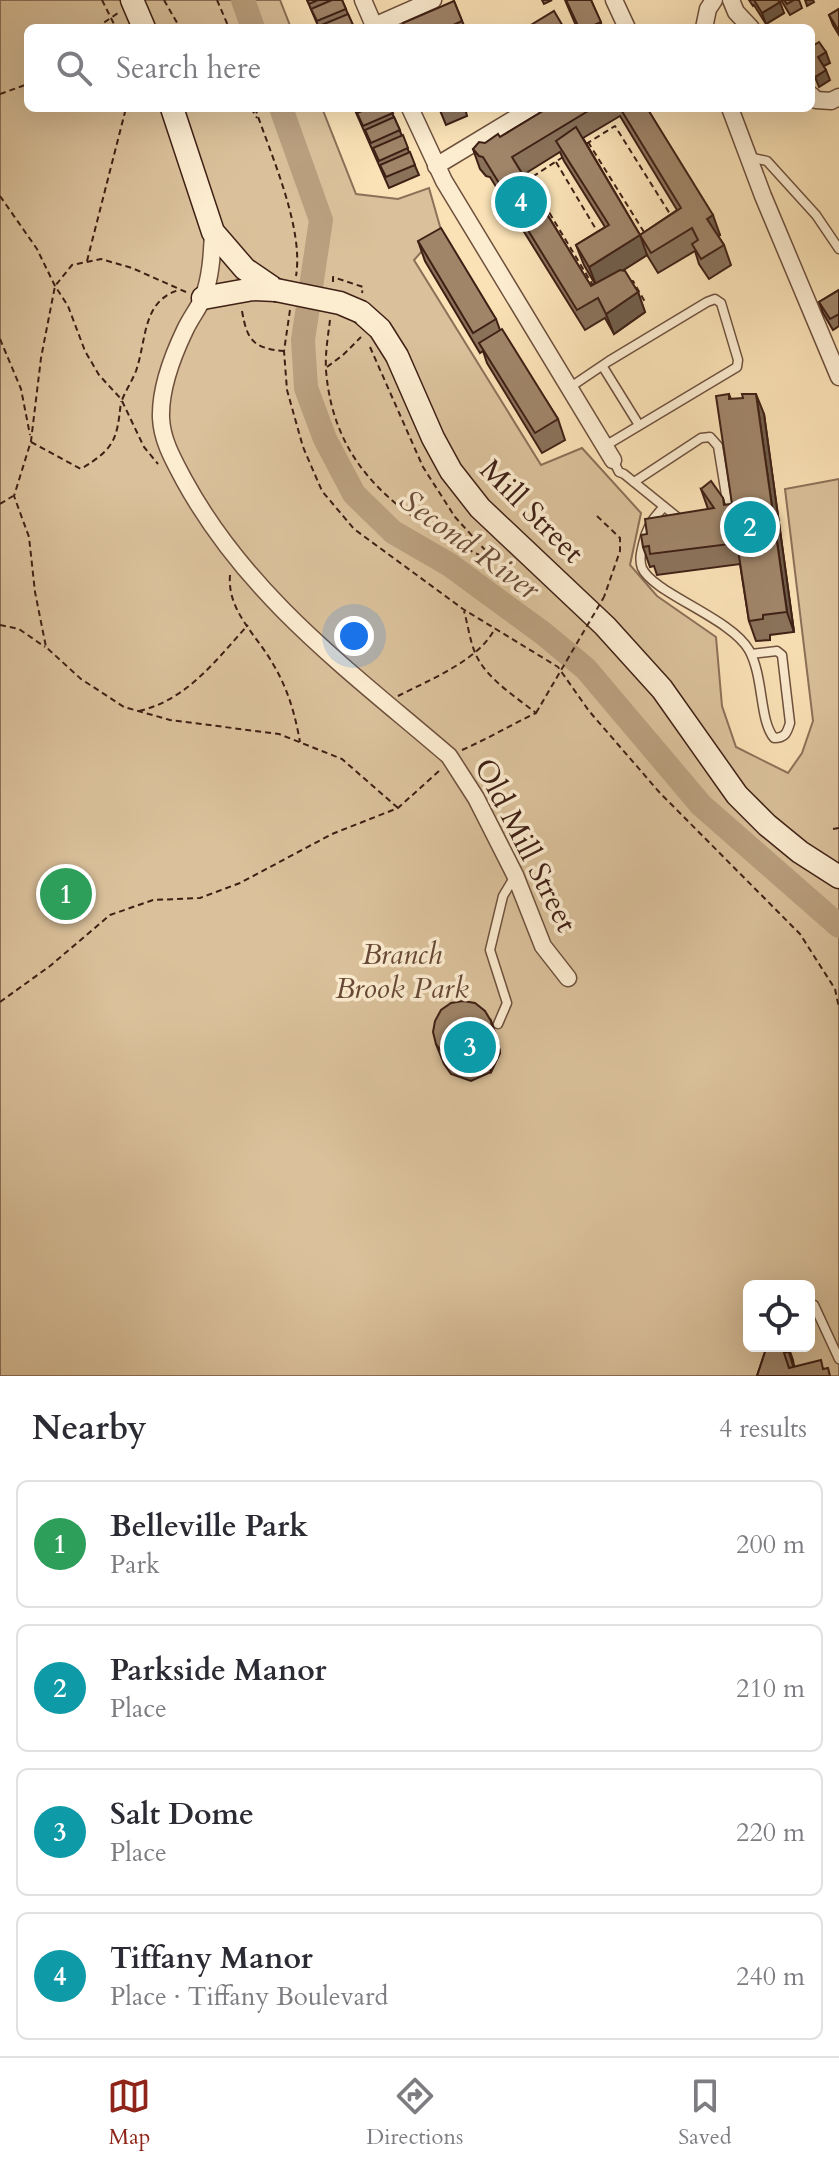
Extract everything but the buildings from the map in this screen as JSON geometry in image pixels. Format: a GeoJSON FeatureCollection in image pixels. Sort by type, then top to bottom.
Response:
{"type":"FeatureCollection","features":[{"type":"Feature","properties":{"kind":"street"},"geometry":{"type":"LineString","coordinates":[[363,0],[374,24]]}},
{"type":"Feature","properties":{"kind":"street"},"geometry":{"type":"LineString","coordinates":[[381,24],[433,0]]}},
{"type":"Feature","properties":{"kind":"street"},"geometry":{"type":"LineString","coordinates":[[614,0],[625,24]]}},
{"type":"Feature","properties":{"kind":"street"},"geometry":{"type":"LineString","coordinates":[[705,24],[714,0]]}},
{"type":"Feature","properties":{"kind":"street"},"geometry":{"type":"LineString","coordinates":[[731,0],[736,12],[747,24]]}},
{"type":"Feature","properties":{"kind":"street"},"geometry":{"type":"LineString","coordinates":[[133,3],[142,24]]}},
{"type":"Feature","properties":{"kind":"street"},"geometry":{"type":"LineString","coordinates":[[815,98],[831,101],[839,97]]}},
{"type":"Feature","properties":{"kind":"street","name":"Mill Street"},"geometry":{"type":"LineString","coordinates":[[173,112],[213,232],[245,269],[276,290],[340,303],[362,323],[380,329],[397,356],[451,471],[480,508],[582,602],[653,679],[737,795],[800,852],[839,877]]}},
{"type":"Feature","properties":{"kind":"street"},"geometry":{"type":"LineString","coordinates":[[412,112],[436,166],[614,461]]}},
{"type":"Feature","properties":{"kind":"street"},"geometry":{"type":"LineString","coordinates":[[436,166],[525,112]]}},
{"type":"Feature","properties":{"kind":"street"},"geometry":{"type":"LineString","coordinates":[[732,112],[839,377]]}},
{"type":"Feature","properties":{"kind":"street","name":"Old Mill Street"},"geometry":{"type":"LineString","coordinates":[[213,232],[211,264],[203,298],[176,351],[161,418],[167,447],[204,514],[260,587],[291,620],[451,760],[476,798],[515,875],[543,946],[568,978]]}},
{"type":"Feature","properties":{"kind":"street"},"geometry":{"type":"LineString","coordinates":[[203,298],[253,289],[276,290]]}},
{"type":"Feature","properties":{"kind":"lane"},"geometry":{"type":"LineString","coordinates":[[749,157],[767,161],[816,215],[839,249]]}},
{"type":"Feature","properties":{"kind":"lane"},"geometry":{"type":"LineString","coordinates":[[569,388],[707,302],[715,299],[721,303],[738,360],[737,367],[624,435],[614,461],[681,521],[695,523]]}},
{"type":"Feature","properties":{"kind":"lane"},"geometry":{"type":"LineString","coordinates":[[603,367],[639,425]]}},
{"type":"Feature","properties":{"kind":"lane"},"geometry":{"type":"LineString","coordinates":[[634,482],[705,437],[713,439],[718,446],[727,501],[724,510]]}},
{"type":"Feature","properties":{"kind":"lane"},"geometry":{"type":"LineString","coordinates":[[664,507],[645,535],[640,557],[643,570],[654,582],[713,617],[747,647],[759,672],[767,730],[774,738],[781,738],[787,733],[790,723],[782,655],[777,651],[751,654]]}},
{"type":"Feature","properties":{"kind":"lane"},"geometry":{"type":"LineString","coordinates":[[498,1024],[507,1003],[490,950],[503,896],[515,875]]}},
{"type":"Feature","properties":{"kind":"lane"},"geometry":{"type":"LineString","coordinates":[[815,1307],[839,1359]]}},
{"type":"Feature","properties":{"kind":"path"},"geometry":{"type":"LineString","coordinates":[[102,0],[113,24]]}},
{"type":"Feature","properties":{"kind":"path"},"geometry":{"type":"LineString","coordinates":[[164,0],[178,24]]}},
{"type":"Feature","properties":{"kind":"path"},"geometry":{"type":"LineString","coordinates":[[217,0],[227,24]]}},
{"type":"Feature","properties":{"kind":"path"},"geometry":{"type":"LineString","coordinates":[[101,24],[133,3]]}},
{"type":"Feature","properties":{"kind":"path"},"geometry":{"type":"LineString","coordinates":[[0,94],[24,85]]}},
{"type":"Feature","properties":{"kind":"path"},"geometry":{"type":"LineString","coordinates":[[87,262],[125,112]]}},
{"type":"Feature","properties":{"kind":"path"},"geometry":{"type":"LineString","coordinates":[[254,112],[260,122]]}},
{"type":"Feature","properties":{"kind":"path"},"geometry":{"type":"LineString","coordinates":[[256,112],[293,223],[298,267]]}},
{"type":"Feature","properties":{"kind":"path"},"geometry":{"type":"LineString","coordinates":[[577,149],[615,126],[669,214]]}},
{"type":"Feature","properties":{"kind":"path"},"geometry":{"type":"LineString","coordinates":[[588,142],[643,230]]}},
{"type":"Feature","properties":{"kind":"path"},"geometry":{"type":"LineString","coordinates":[[566,155],[529,179],[600,297]]}},
{"type":"Feature","properties":{"kind":"path"},"geometry":{"type":"LineString","coordinates":[[556,162],[596,230]]}},
{"type":"Feature","properties":{"kind":"path"},"geometry":{"type":"LineString","coordinates":[[0,196],[22,223],[49,271],[99,375],[122,400],[144,447],[158,464]]}},
{"type":"Feature","properties":{"kind":"path"},"geometry":{"type":"LineString","coordinates":[[46,647],[35,592],[29,537],[14,496],[31,441],[41,358],[55,286],[72,265],[101,259],[132,268],[203,298]]}},
{"type":"Feature","properties":{"kind":"path"},"geometry":{"type":"LineString","coordinates":[[332,292],[333,277],[363,287]]}},
{"type":"Feature","properties":{"kind":"path"},"geometry":{"type":"LineString","coordinates":[[625,282],[633,281],[645,302]]}},
{"type":"Feature","properties":{"kind":"path"},"geometry":{"type":"LineString","coordinates":[[0,339],[21,389],[31,441],[81,469],[104,455],[117,435],[122,400],[136,371],[153,308],[166,294],[181,290]]}},
{"type":"Feature","properties":{"kind":"path"},"geometry":{"type":"LineString","coordinates":[[239,302],[250,339],[267,350],[284,351]]}},
{"type":"Feature","properties":{"kind":"path"},"geometry":{"type":"LineString","coordinates":[[331,307],[326,367],[331,403],[338,429],[357,462],[384,496],[462,547],[496,563]]}},
{"type":"Feature","properties":{"kind":"path"},"geometry":{"type":"LineString","coordinates":[[289,319],[284,351],[287,390],[303,447],[322,491],[354,529],[463,609],[558,667],[589,711],[660,793],[800,934],[835,989],[839,1008]]}},
{"type":"Feature","properties":{"kind":"path"},"geometry":{"type":"LineString","coordinates":[[326,367],[343,355],[362,323]]}},
{"type":"Feature","properties":{"kind":"path"},"geometry":{"type":"LineString","coordinates":[[0,504],[14,496]]}},
{"type":"Feature","properties":{"kind":"path"},"geometry":{"type":"LineString","coordinates":[[0,1002],[50,966],[110,915],[153,900],[200,898],[240,883],[332,834],[398,808],[463,750],[536,713],[604,597],[620,551],[620,538],[597,516]]}},
{"type":"Feature","properties":{"kind":"path"},"geometry":{"type":"LineString","coordinates":[[232,550],[229,583],[234,609],[274,665],[290,698],[301,743]]}},
{"type":"Feature","properties":{"kind":"path"},"geometry":{"type":"LineString","coordinates":[[463,609],[475,653],[506,690],[536,713]]}},
{"type":"Feature","properties":{"kind":"path"},"geometry":{"type":"LineString","coordinates":[[0,625],[19,629],[46,647],[81,679],[124,707],[170,720],[279,734],[342,759],[398,808]]}},
{"type":"Feature","properties":{"kind":"path"},"geometry":{"type":"LineString","coordinates":[[138,711],[158,706],[205,674],[248,625]]}},
{"type":"Feature","properties":{"kind":"path"},"geometry":{"type":"LineString","coordinates":[[387,702],[475,653],[495,628]]}},
{"type":"Feature","properties":{"kind":"path"},"geometry":{"type":"LineString","coordinates":[[833,829],[839,828]]}},
{"type":"Feature","properties":{"kind":"green space","name":"Branch Brook Park"},"geometry":{"type":"Polygon","coordinates":[[[0,0],[280,0],[289,24],[24,24],[24,112],[324,112],[356,194],[398,199],[429,188],[441,230],[414,260],[541,465],[582,448],[641,513],[630,565],[657,596],[716,637],[722,706],[736,747],[788,773],[802,753],[813,721],[785,489],[839,479],[839,1376],[0,1376],[0,0]]]}},
{"type":"Feature","properties":{"kind":"waterway","name":"Second River"},"geometry":{"type":"LineString","coordinates":[[243,0],[252,24]]}},
{"type":"Feature","properties":{"kind":"waterway","name":"Second River"},"geometry":{"type":"LineString","coordinates":[[282,112],[321,220],[303,340],[306,388],[325,439],[354,494],[393,532],[450,565],[586,669],[701,805],[839,926]]}},
{"type":"Feature","properties":{"kind":"place","name":"Tiffany Manor"},"geometry":{"type":"Point","coordinates":[521,202]}},
{"type":"Feature","properties":{"kind":"place","name":"Parkside Manor"},"geometry":{"type":"Point","coordinates":[750,527]}},
{"type":"Feature","properties":{"kind":"place","name":"Belleville Park"},"geometry":{"type":"Point","coordinates":[66,894]}},
{"type":"Feature","properties":{"kind":"place","name":"Salt Dome"},"geometry":{"type":"Point","coordinates":[470,1047]}}]}
